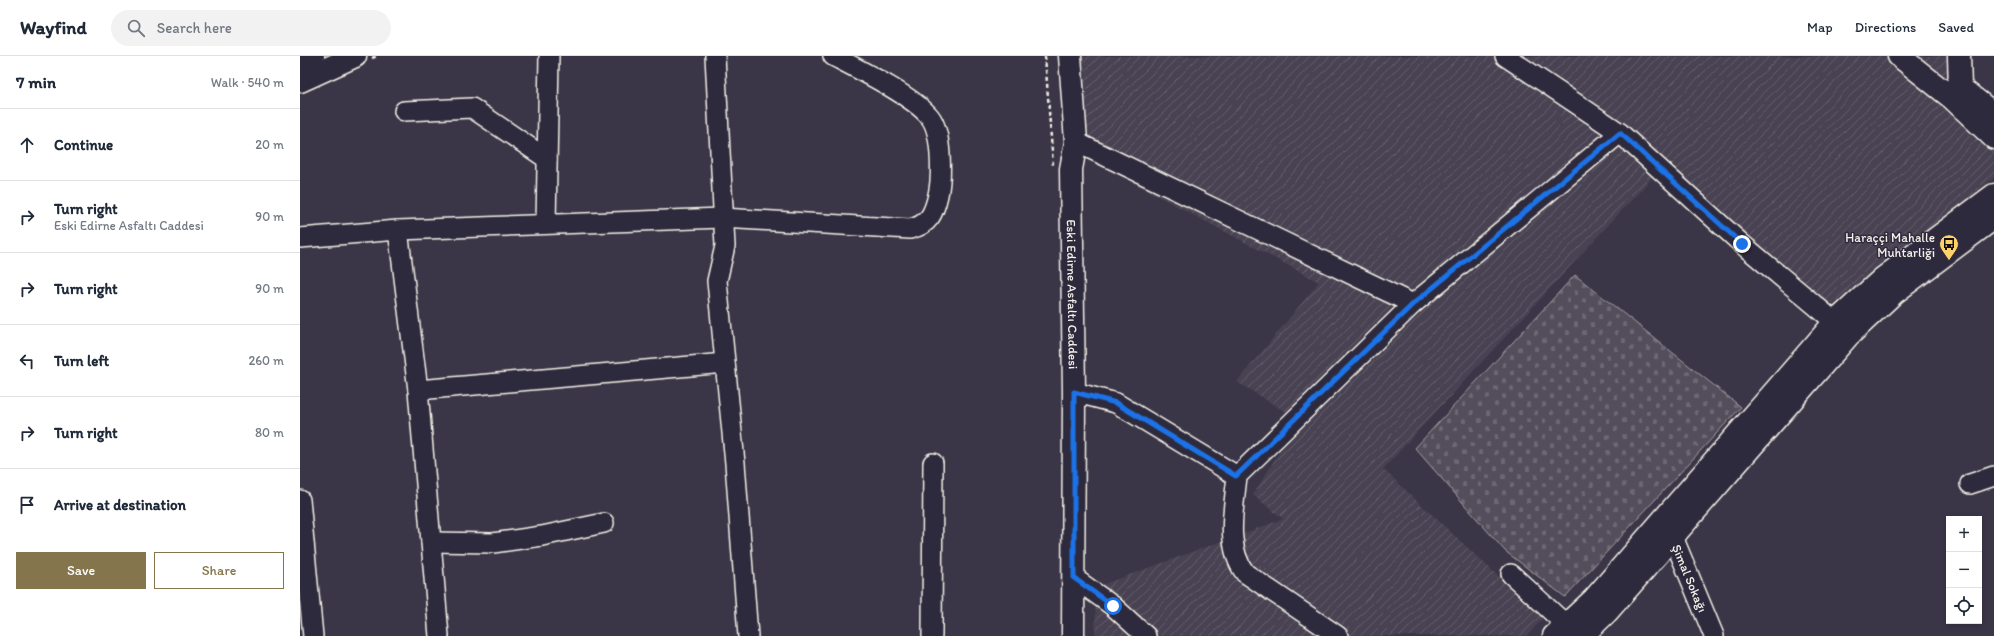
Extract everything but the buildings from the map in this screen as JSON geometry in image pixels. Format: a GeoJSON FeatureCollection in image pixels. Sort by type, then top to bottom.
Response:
{"type":"FeatureCollection","features":[{"type":"Feature","properties":{"kind":"main road"},"geometry":{"type":"LineString","coordinates":[[302,76],[313,56]]}},
{"type":"Feature","properties":{"kind":"main road"},"geometry":{"type":"LineString","coordinates":[[302,76],[355,56]]}},
{"type":"Feature","properties":{"kind":"main road"},"geometry":{"type":"LineString","coordinates":[[1056,56],[1062,171]]}},
{"type":"Feature","properties":{"kind":"main road"},"geometry":{"type":"LineString","coordinates":[[1062,171],[1076,142],[1070,56]]}},
{"type":"Feature","properties":{"kind":"main road"},"geometry":{"type":"LineString","coordinates":[[1899,56],[1957,93],[1994,114]]}},
{"type":"Feature","properties":{"kind":"main road"},"geometry":{"type":"LineString","coordinates":[[1922,56],[1957,93],[1994,138]]}},
{"type":"Feature","properties":{"kind":"main road"},"geometry":{"type":"LineString","coordinates":[[1957,93],[1959,56]]}},
{"type":"Feature","properties":{"kind":"main road","name":"Eski Edirne Asfaltı Caddesi"},"geometry":{"type":"LineString","coordinates":[[1062,171],[1074,392],[1073,636]]}},
{"type":"Feature","properties":{"kind":"main road"},"geometry":{"type":"LineString","coordinates":[[1570,633],[1607,612],[1666,531],[1841,329],[1882,279],[1994,195]]}},
{"type":"Feature","properties":{"kind":"main road"},"geometry":{"type":"LineString","coordinates":[[1841,329],[1894,293],[1994,218]]}},
{"type":"Feature","properties":{"kind":"street"},"geometry":{"type":"LineString","coordinates":[[546,224],[549,56]]}},
{"type":"Feature","properties":{"kind":"street"},"geometry":{"type":"LineString","coordinates":[[715,56],[722,218],[725,246],[717,280],[748,636]]}},
{"type":"Feature","properties":{"kind":"street"},"geometry":{"type":"LineString","coordinates":[[300,238],[398,230],[722,218],[910,229],[924,224],[931,217],[939,191],[937,132],[931,118],[912,101],[832,56]]}},
{"type":"Feature","properties":{"kind":"street"},"geometry":{"type":"LineString","coordinates":[[1505,56],[1620,133],[1742,244],[1841,329]]}},
{"type":"Feature","properties":{"kind":"street"},"geometry":{"type":"LineString","coordinates":[[404,111],[472,108],[547,159]]}},
{"type":"Feature","properties":{"kind":"street"},"geometry":{"type":"LineString","coordinates":[[1338,636],[1245,573],[1238,563],[1234,551],[1232,530],[1236,476],[1413,304],[1620,133]]}},
{"type":"Feature","properties":{"kind":"street"},"geometry":{"type":"LineString","coordinates":[[1076,142],[1413,304]]}},
{"type":"Feature","properties":{"kind":"street"},"geometry":{"type":"LineString","coordinates":[[398,230],[418,390],[439,636]]}},
{"type":"Feature","properties":{"kind":"street"},"geometry":{"type":"LineString","coordinates":[[418,390],[725,363]]}},
{"type":"Feature","properties":{"kind":"street"},"geometry":{"type":"LineString","coordinates":[[1074,392],[1116,403],[1236,476]]}},
{"type":"Feature","properties":{"kind":"street"},"geometry":{"type":"LineString","coordinates":[[932,636],[933,463]]}},
{"type":"Feature","properties":{"kind":"street"},"geometry":{"type":"LineString","coordinates":[[1970,484],[1994,476]]}},
{"type":"Feature","properties":{"kind":"street"},"geometry":{"type":"LineString","coordinates":[[300,500],[313,636]]}},
{"type":"Feature","properties":{"kind":"street"},"geometry":{"type":"LineString","coordinates":[[431,542],[493,543],[542,536],[604,523]]}},
{"type":"Feature","properties":{"kind":"street","name":"Şimal Sokağı"},"geometry":{"type":"LineString","coordinates":[[1666,531],[1714,636]]}},
{"type":"Feature","properties":{"kind":"street"},"geometry":{"type":"LineString","coordinates":[[1511,574],[1570,633]]}},
{"type":"Feature","properties":{"kind":"street"},"geometry":{"type":"LineString","coordinates":[[1074,578],[1113,606],[1146,636]]}},
{"type":"Feature","properties":{"kind":"path"},"geometry":{"type":"LineString","coordinates":[[1045,56],[1062,171]]}},
{"type":"Feature","properties":{"kind":"shaded area"},"geometry":{"type":"Polygon","coordinates":[[[1077,56],[1947,56],[1949,111],[1994,148],[1994,178],[1829,308],[1662,167],[1383,469],[1543,618],[1527,636],[1095,636],[1096,587],[1283,519],[1253,495],[1299,420],[1237,382],[1319,282],[1076,152],[1077,56]]]}},
{"type":"Feature","properties":{"kind":"green space"},"geometry":{"type":"Polygon","coordinates":[[[1575,275],[1741,407],[1565,597],[1505,551],[1415,448],[1575,275]]]}},
{"type":"Feature","properties":{"kind":"place","name":"Haraççi Mahalle Muhtarliği"},"geometry":{"type":"Point","coordinates":[1949,261]}},
{"type":"Feature","properties":{"kind":"route"},"geometry":{"type":"LineString","coordinates":[[1113,606],[1074,578],[1074,392],[1116,403],[1236,476],[1413,304],[1620,133],[1742,244]]}}]}
